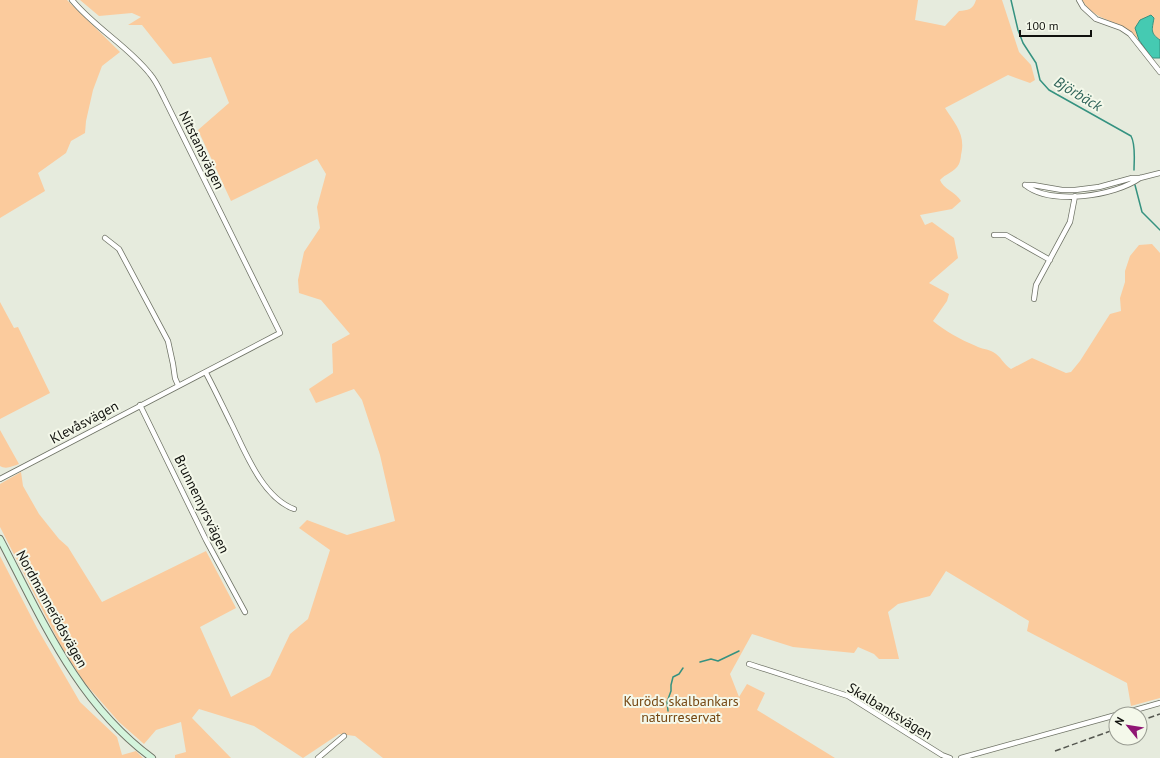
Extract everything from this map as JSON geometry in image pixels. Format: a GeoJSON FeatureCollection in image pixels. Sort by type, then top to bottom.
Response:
{"type":"FeatureCollection","features":[{"type":"Feature","properties":{"kind":"main road","name":"Nordmannerödsvägen"},"geometry":{"type":"LineString","coordinates":[[0,539],[58,650],[80,685],[98,708],[130,740],[152,758]]}},
{"type":"Feature","properties":{"kind":"street","name":"Nitstansvägen"},"geometry":{"type":"LineString","coordinates":[[72,0],[81,11],[150,74],[164,98],[280,333]]}},
{"type":"Feature","properties":{"kind":"street"},"geometry":{"type":"LineString","coordinates":[[1079,0],[1083,7],[1096,19],[1121,28],[1130,34],[1160,72]]}},
{"type":"Feature","properties":{"kind":"street"},"geometry":{"type":"LineString","coordinates":[[1140,178],[1132,183],[1117,188],[1075,197],[1040,193],[1031,190],[1025,185],[1062,190],[1075,190],[1099,187],[1132,178],[1140,178],[1160,173]]}},
{"type":"Feature","properties":{"kind":"street"},"geometry":{"type":"LineString","coordinates":[[1034,299],[1036,285],[1070,222],[1075,190]]}},
{"type":"Feature","properties":{"kind":"street"},"geometry":{"type":"LineString","coordinates":[[994,235],[1006,235],[1050,260]]}},
{"type":"Feature","properties":{"kind":"street"},"geometry":{"type":"LineString","coordinates":[[105,238],[119,248],[168,341],[174,364],[175,378],[178,385]]}},
{"type":"Feature","properties":{"kind":"street","name":"Klevåsvägen"},"geometry":{"type":"LineString","coordinates":[[0,478],[178,385],[206,373],[280,333]]}},
{"type":"Feature","properties":{"kind":"street"},"geometry":{"type":"LineString","coordinates":[[206,373],[257,474],[272,493],[283,503],[294,509]]}},
{"type":"Feature","properties":{"kind":"street","name":"Brunnemyrsvägen"},"geometry":{"type":"LineString","coordinates":[[140,405],[206,540],[245,612]]}},
{"type":"Feature","properties":{"kind":"street","name":"Skalbanksvägen"},"geometry":{"type":"LineString","coordinates":[[749,664],[848,696],[942,755],[950,758]]}},
{"type":"Feature","properties":{"kind":"street"},"geometry":{"type":"LineString","coordinates":[[1148,706],[1160,703]]}},
{"type":"Feature","properties":{"kind":"street"},"geometry":{"type":"LineString","coordinates":[[961,758],[1108,717]]}},
{"type":"Feature","properties":{"kind":"street"},"geometry":{"type":"LineString","coordinates":[[318,758],[344,736]]}},
{"type":"Feature","properties":{"kind":"green space"},"geometry":{"type":"Polygon","coordinates":[[[0,0],[67,0],[120,52],[102,66],[93,90],[86,121],[85,133],[71,141],[66,153],[38,173],[45,191],[0,218],[0,0]]]}},
{"type":"Feature","properties":{"kind":"green space","name":"Kuröds skalbankars naturreservat"},"geometry":{"type":"Polygon","coordinates":[[[80,0],[918,0],[915,20],[945,26],[959,11],[972,8],[976,0],[1002,0],[1019,52],[1031,65],[1035,80],[1030,83],[1008,75],[945,108],[959,130],[962,148],[960,161],[957,167],[940,180],[944,186],[961,201],[952,209],[920,215],[925,225],[932,222],[954,238],[958,258],[929,283],[949,294],[947,301],[933,321],[959,338],[996,354],[1011,369],[1032,358],[1066,373],[1071,372],[1080,361],[1110,314],[1121,311],[1120,298],[1125,282],[1125,271],[1130,256],[1139,245],[1152,244],[1160,253],[1160,698],[1131,706],[1127,683],[1027,631],[1029,621],[946,571],[930,596],[898,604],[888,612],[899,659],[879,659],[874,654],[858,647],[854,653],[793,647],[752,634],[730,674],[739,697],[747,684],[765,693],[757,710],[835,758],[383,758],[355,736],[339,734],[303,758],[254,726],[199,709],[192,718],[231,758],[175,758],[175,755],[186,752],[181,722],[156,730],[144,744],[119,722],[84,682],[62,648],[0,527],[0,484],[21,472],[23,486],[39,514],[59,539],[68,547],[102,602],[206,551],[236,608],[200,627],[231,697],[270,676],[290,634],[308,619],[330,550],[299,528],[307,520],[347,535],[395,521],[380,455],[362,400],[354,389],[316,403],[309,389],[333,373],[332,344],[350,334],[321,300],[299,293],[298,280],[304,252],[320,228],[317,207],[326,174],[317,159],[231,201],[198,130],[229,103],[211,57],[173,64],[142,25],[128,25],[141,17],[132,13],[99,16],[80,0]]]}},
{"type":"Feature","properties":{"kind":"green space"},"geometry":{"type":"Polygon","coordinates":[[[1082,0],[1160,0],[1160,40],[1152,31],[1154,18],[1135,28],[1139,40],[1124,27],[1095,14],[1082,0]]]}},
{"type":"Feature","properties":{"kind":"green space"},"geometry":{"type":"Polygon","coordinates":[[[0,302],[14,328],[18,327],[50,393],[0,419],[0,302]]]}},
{"type":"Feature","properties":{"kind":"green space"},"geometry":{"type":"Polygon","coordinates":[[[0,430],[19,464],[7,468],[0,466],[0,430]]]}},
{"type":"Feature","properties":{"kind":"green space"},"geometry":{"type":"Polygon","coordinates":[[[0,556],[37,628],[80,702],[117,737],[122,755],[136,751],[143,758],[0,758],[0,556]]]}},
{"type":"Feature","properties":{"kind":"water"},"geometry":{"type":"Polygon","coordinates":[[[1151,15],[1154,18],[1152,28],[1153,33],[1160,40],[1160,58],[1152,58],[1139,40],[1135,28],[1140,20],[1151,15]]]}},
{"type":"Feature","properties":{"kind":"waterway","name":"Björbäck"},"geometry":{"type":"LineString","coordinates":[[1011,0],[1018,30],[1023,43],[1036,63],[1040,80],[1049,90],[1131,136],[1134,148],[1134,170]]}},
{"type":"Feature","properties":{"kind":"waterway","name":"Björbäck"},"geometry":{"type":"LineString","coordinates":[[1135,185],[1142,212],[1160,230]]}},
{"type":"Feature","properties":{"kind":"waterway"},"geometry":{"type":"LineString","coordinates":[[700,662],[711,659],[718,661],[739,651]]}},
{"type":"Feature","properties":{"kind":"waterway"},"geometry":{"type":"LineString","coordinates":[[668,711],[667,702],[671,691],[673,677],[679,674],[683,668]]}},
{"type":"Feature","properties":{"kind":"railway"},"geometry":{"type":"LineString","coordinates":[[1148,718],[1160,714]]}},
{"type":"Feature","properties":{"kind":"railway"},"geometry":{"type":"LineString","coordinates":[[1055,751],[1108,732]]}}]}
